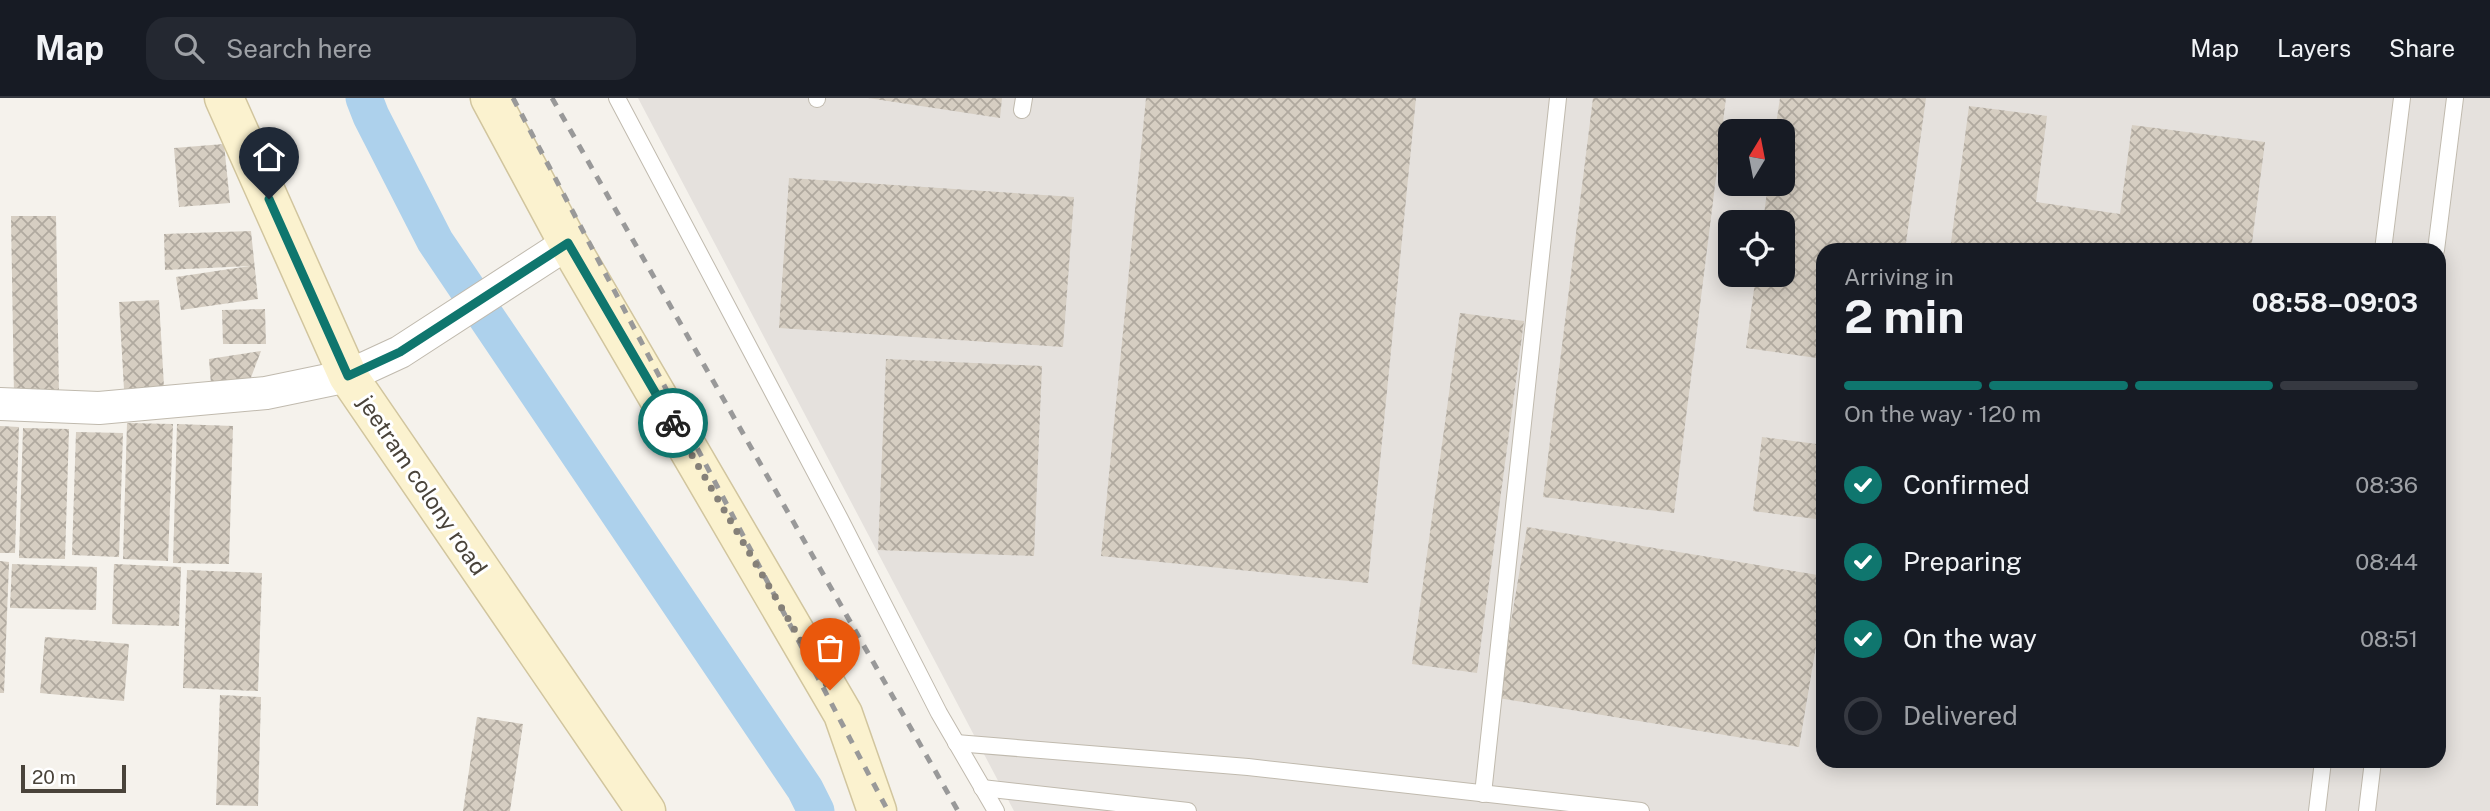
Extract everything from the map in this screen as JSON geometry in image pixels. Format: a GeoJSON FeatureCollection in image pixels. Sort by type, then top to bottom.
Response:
{"type":"FeatureCollection","features":[{"type":"Feature","properties":{"kind":"street","name":"jeetram colony road"},"geometry":{"type":"LineString","coordinates":[[224,98],[348,376],[646,811]]}},
{"type":"Feature","properties":{"kind":"street"},"geometry":{"type":"LineString","coordinates":[[490,98],[556,251],[843,714],[877,811]]}},
{"type":"Feature","properties":{"kind":"street"},"geometry":{"type":"LineString","coordinates":[[0,404],[99,408],[266,393],[348,376],[400,352],[556,251]]}},
{"type":"Feature","properties":{"kind":"lane"},"geometry":{"type":"LineString","coordinates":[[617,98],[956,743],[996,811]]}},
{"type":"Feature","properties":{"kind":"lane"},"geometry":{"type":"LineString","coordinates":[[1483,794],[1558,98]]}},
{"type":"Feature","properties":{"kind":"lane"},"geometry":{"type":"LineString","coordinates":[[2385,243],[2402,98]]}},
{"type":"Feature","properties":{"kind":"lane"},"geometry":{"type":"LineString","coordinates":[[2437,243],[2455,98]]}},
{"type":"Feature","properties":{"kind":"lane"},"geometry":{"type":"LineString","coordinates":[[956,743],[1248,767],[1641,811]]}},
{"type":"Feature","properties":{"kind":"lane"},"geometry":{"type":"LineString","coordinates":[[2317,811],[2322,768]]}},
{"type":"Feature","properties":{"kind":"lane"},"geometry":{"type":"LineString","coordinates":[[2367,811],[2372,768]]}},
{"type":"Feature","properties":{"kind":"lane"},"geometry":{"type":"LineString","coordinates":[[982,788],[1188,811]]}},
{"type":"Feature","properties":{"kind":"shaded area"},"geometry":{"type":"Polygon","coordinates":[[[638,98],[2490,98],[2490,811],[1014,811],[638,98]]]}},
{"type":"Feature","properties":{"kind":"building"},"geometry":{"type":"Polygon","coordinates":[[[868,98],[1002,98],[1000,118],[868,98]]]}},
{"type":"Feature","properties":{"kind":"building"},"geometry":{"type":"Polygon","coordinates":[[[1146,98],[1416,98],[1368,583],[1101,556],[1146,98]]]}},
{"type":"Feature","properties":{"kind":"building"},"geometry":{"type":"Polygon","coordinates":[[[1593,98],[1726,98],[1723,119],[1718,119],[1718,162],[1674,513],[1543,497],[1593,98]]]}},
{"type":"Feature","properties":{"kind":"building"},"geometry":{"type":"Polygon","coordinates":[[[1780,98],[1926,98],[1906,243],[1816,243],[1816,358],[1746,348],[1754,287],[1795,287],[1795,210],[1765,210],[1766,196],[1796,196],[1796,119],[1777,119],[1780,98]]]}},
{"type":"Feature","properties":{"kind":"building"},"geometry":{"type":"Polygon","coordinates":[[[1969,106],[2047,116],[2036,202],[2120,214],[2132,125],[2265,142],[2252,243],[1951,243],[1969,106]]]}},
{"type":"Feature","properties":{"kind":"building"},"geometry":{"type":"Polygon","coordinates":[[[224,144],[230,203],[179,207],[174,148],[224,144]]]}},
{"type":"Feature","properties":{"kind":"building"},"geometry":{"type":"Polygon","coordinates":[[[789,178],[1074,197],[1063,347],[779,328],[789,178]]]}},
{"type":"Feature","properties":{"kind":"building"},"geometry":{"type":"Polygon","coordinates":[[[11,216],[56,216],[59,394],[14,395],[11,216]]]}},
{"type":"Feature","properties":{"kind":"building"},"geometry":{"type":"Polygon","coordinates":[[[251,231],[258,299],[181,310],[176,277],[250,266],[165,270],[164,234],[251,231]]]}},
{"type":"Feature","properties":{"kind":"building"},"geometry":{"type":"Polygon","coordinates":[[[159,300],[164,387],[124,389],[119,302],[159,300]]]}},
{"type":"Feature","properties":{"kind":"building"},"geometry":{"type":"Polygon","coordinates":[[[265,309],[266,344],[223,344],[222,310],[265,309]]]}},
{"type":"Feature","properties":{"kind":"building"},"geometry":{"type":"Polygon","coordinates":[[[1460,313],[1524,321],[1477,673],[1412,664],[1460,313]]]}},
{"type":"Feature","properties":{"kind":"building"},"geometry":{"type":"Polygon","coordinates":[[[261,351],[250,380],[211,385],[209,359],[261,351]]]}},
{"type":"Feature","properties":{"kind":"building"},"geometry":{"type":"Polygon","coordinates":[[[886,359],[1042,366],[1034,556],[878,550],[886,359]]]}},
{"type":"Feature","properties":{"kind":"building"},"geometry":{"type":"Polygon","coordinates":[[[127,423],[173,424],[168,561],[123,559],[127,423]]]}},
{"type":"Feature","properties":{"kind":"building"},"geometry":{"type":"Polygon","coordinates":[[[177,424],[233,426],[229,564],[173,563],[177,424]]]}},
{"type":"Feature","properties":{"kind":"building"},"geometry":{"type":"Polygon","coordinates":[[[0,426],[19,427],[15,553],[0,553],[0,426]]]}},
{"type":"Feature","properties":{"kind":"building"},"geometry":{"type":"Polygon","coordinates":[[[23,428],[69,429],[65,559],[19,558],[23,428]]]}},
{"type":"Feature","properties":{"kind":"building"},"geometry":{"type":"Polygon","coordinates":[[[76,432],[123,433],[119,557],[72,555],[76,432]]]}},
{"type":"Feature","properties":{"kind":"building"},"geometry":{"type":"Polygon","coordinates":[[[1762,437],[1816,444],[1816,519],[1753,511],[1762,437]]]}},
{"type":"Feature","properties":{"kind":"building"},"geometry":{"type":"Polygon","coordinates":[[[1527,527],[1816,575],[1816,646],[1799,747],[1498,698],[1527,527]]]}},
{"type":"Feature","properties":{"kind":"building"},"geometry":{"type":"Polygon","coordinates":[[[0,561],[9,562],[4,693],[0,693],[0,561]]]}},
{"type":"Feature","properties":{"kind":"building"},"geometry":{"type":"Polygon","coordinates":[[[12,564],[97,567],[96,610],[10,608],[12,564]]]}},
{"type":"Feature","properties":{"kind":"building"},"geometry":{"type":"Polygon","coordinates":[[[114,564],[181,567],[179,626],[112,624],[114,564]]]}},
{"type":"Feature","properties":{"kind":"building"},"geometry":{"type":"Polygon","coordinates":[[[187,570],[262,573],[258,691],[183,688],[187,570]]]}},
{"type":"Feature","properties":{"kind":"building"},"geometry":{"type":"Polygon","coordinates":[[[45,637],[129,644],[124,701],[40,693],[45,637]]]}},
{"type":"Feature","properties":{"kind":"building"},"geometry":{"type":"Polygon","coordinates":[[[220,695],[261,697],[258,806],[216,805],[220,695]]]}},
{"type":"Feature","properties":{"kind":"building"},"geometry":{"type":"Polygon","coordinates":[[[477,717],[523,724],[510,811],[463,811],[477,717]]]}},
{"type":"Feature","properties":{"kind":"waterway"},"geometry":{"type":"LineString","coordinates":[[364,98],[435,241],[805,789],[816,811]]}},
{"type":"Feature","properties":{"kind":"railway"},"geometry":{"type":"LineString","coordinates":[[513,98],[888,811]]}},
{"type":"Feature","properties":{"kind":"railway"},"geometry":{"type":"LineString","coordinates":[[552,98],[958,811]]}},
{"type":"Feature","properties":{"kind":"way so far"},"geometry":{"type":"LineString","coordinates":[[673,423],[830,690]]}},
{"type":"Feature","properties":{"kind":"route"},"geometry":{"type":"LineString","coordinates":[[269,199],[348,376],[400,352],[568,243],[673,423]]}}]}
